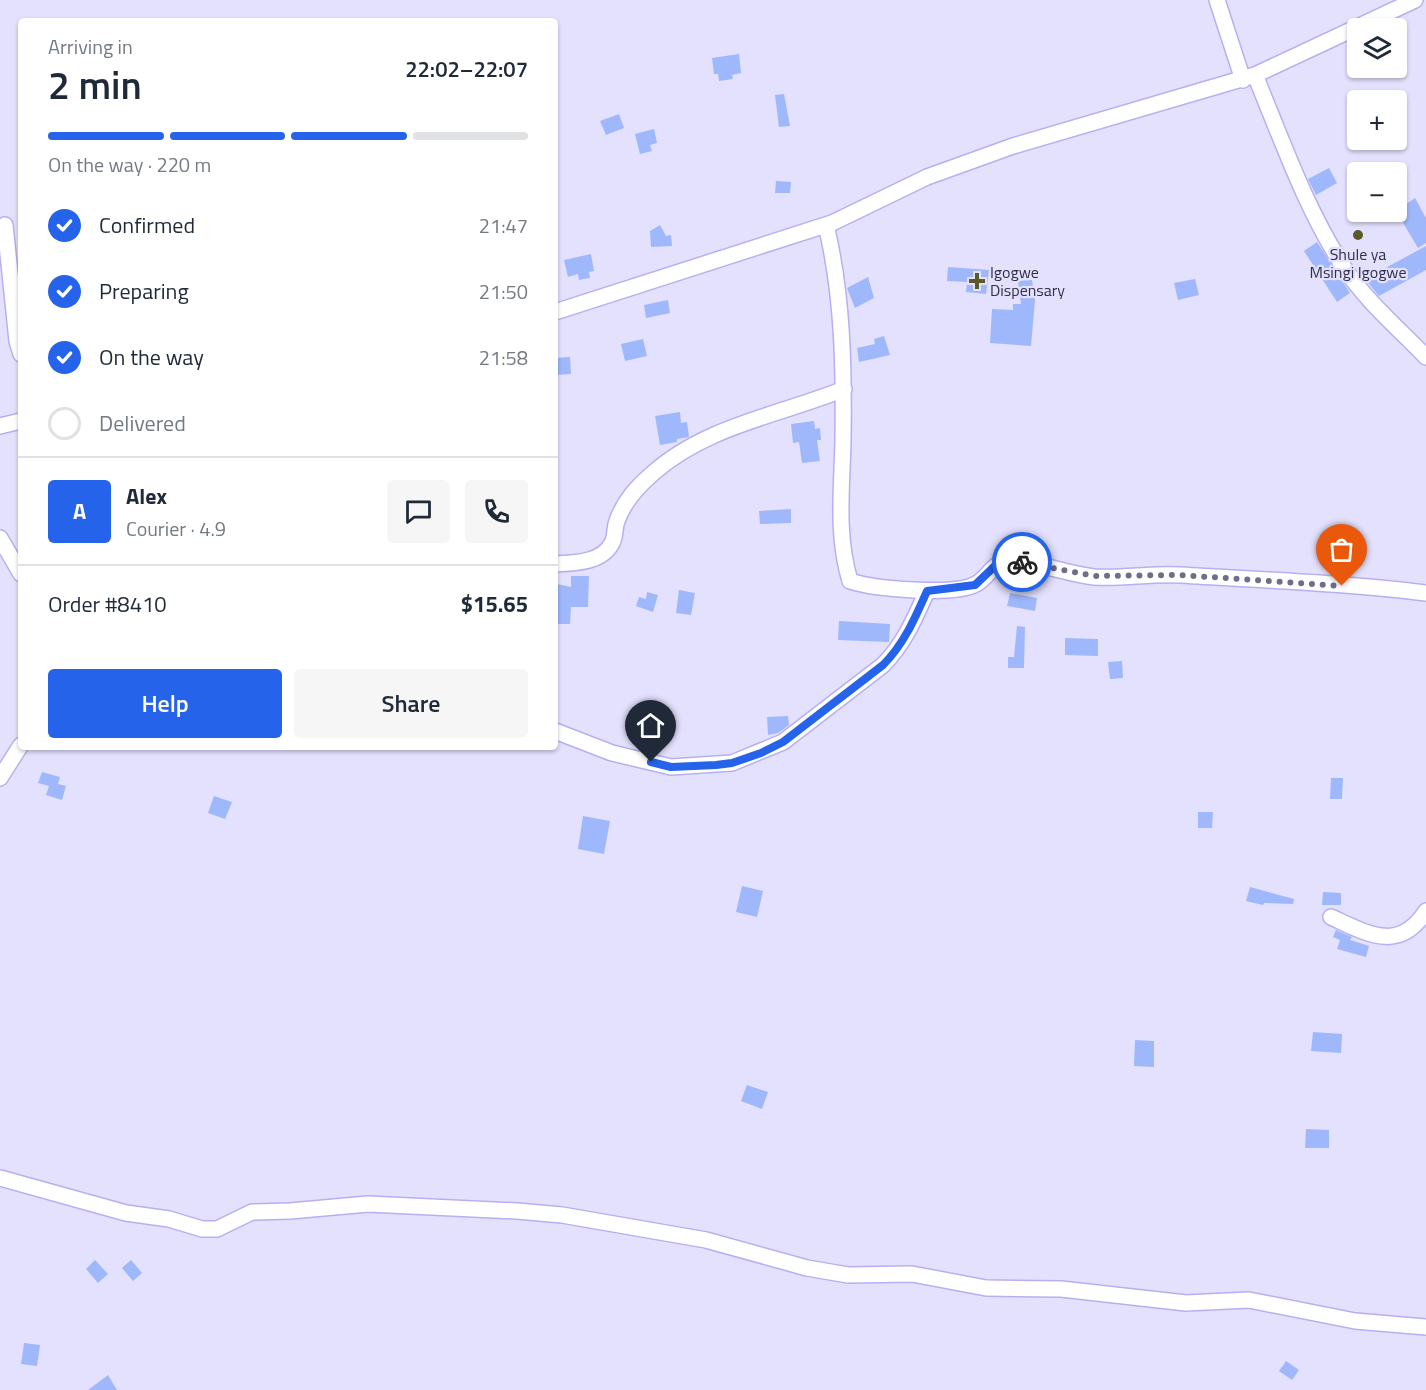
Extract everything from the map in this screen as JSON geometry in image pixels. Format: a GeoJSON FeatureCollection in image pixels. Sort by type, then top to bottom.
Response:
{"type":"FeatureCollection","features":[{"type":"Feature","properties":{"kind":"street"},"geometry":{"type":"LineString","coordinates":[[1217,0],[1249,77],[1306,199],[1344,267],[1363,292],[1426,357]]}},
{"type":"Feature","properties":{"kind":"street"},"geometry":{"type":"LineString","coordinates":[[558,311],[826,225],[927,177],[985,155],[1249,77],[1415,0]]}},
{"type":"Feature","properties":{"kind":"street"},"geometry":{"type":"LineString","coordinates":[[5,225],[18,344]]}},
{"type":"Feature","properties":{"kind":"street"},"geometry":{"type":"LineString","coordinates":[[826,225],[840,306],[844,389],[841,527],[843,553],[850,581],[927,591],[975,585],[997,564],[1019,562],[1094,576],[1180,575],[1426,593]]}},
{"type":"Feature","properties":{"kind":"street"},"geometry":{"type":"LineString","coordinates":[[558,564],[588,561],[607,550],[614,538],[618,517],[636,489],[681,454],[726,429],[844,389]]}},
{"type":"Feature","properties":{"kind":"street"},"geometry":{"type":"LineString","coordinates":[[0,426],[18,422]]}},
{"type":"Feature","properties":{"kind":"street"},"geometry":{"type":"LineString","coordinates":[[0,538],[18,569]]}},
{"type":"Feature","properties":{"kind":"street"},"geometry":{"type":"LineString","coordinates":[[558,732],[612,753],[671,767],[732,763],[761,753],[783,742],[883,665],[896,652],[908,633],[927,591]]}},
{"type":"Feature","properties":{"kind":"street"},"geometry":{"type":"LineString","coordinates":[[0,778],[18,750]]}},
{"type":"Feature","properties":{"kind":"street"},"geometry":{"type":"LineString","coordinates":[[1331,917],[1361,931],[1390,938],[1403,935],[1416,926],[1426,911]]}},
{"type":"Feature","properties":{"kind":"street"},"geometry":{"type":"LineString","coordinates":[[0,1178],[126,1213],[169,1219],[202,1229],[217,1229],[252,1212],[301,1211],[368,1203],[507,1210],[562,1215],[706,1240],[807,1268],[848,1275],[912,1274],[986,1288],[1061,1289],[1186,1303],[1249,1300],[1355,1320],[1426,1327]]}},
{"type":"Feature","properties":{"kind":"building"},"geometry":{"type":"Polygon","coordinates":[[[739,54],[741,73],[732,75],[733,79],[719,81],[718,74],[714,74],[712,58],[739,54]]]}},
{"type":"Feature","properties":{"kind":"building"},"geometry":{"type":"Polygon","coordinates":[[[784,94],[790,126],[779,127],[775,95],[784,94]]]}},
{"type":"Feature","properties":{"kind":"building"},"geometry":{"type":"Polygon","coordinates":[[[619,114],[624,128],[606,135],[600,121],[619,114]]]}},
{"type":"Feature","properties":{"kind":"building"},"geometry":{"type":"Polygon","coordinates":[[[654,129],[657,143],[650,145],[652,151],[640,154],[635,134],[654,129]]]}},
{"type":"Feature","properties":{"kind":"building"},"geometry":{"type":"Polygon","coordinates":[[[1329,168],[1337,183],[1316,195],[1308,179],[1329,168]]]}},
{"type":"Feature","properties":{"kind":"building"},"geometry":{"type":"Polygon","coordinates":[[[776,181],[791,182],[790,193],[775,193],[776,181]]]}},
{"type":"Feature","properties":{"kind":"building"},"geometry":{"type":"Polygon","coordinates":[[[1415,198],[1426,218],[1426,243],[1418,248],[1403,222],[1407,222],[1407,203],[1415,198]]]}},
{"type":"Feature","properties":{"kind":"building"},"geometry":{"type":"Polygon","coordinates":[[[660,225],[666,236],[671,235],[672,246],[651,247],[650,231],[660,225]]]}},
{"type":"Feature","properties":{"kind":"building"},"geometry":{"type":"Polygon","coordinates":[[[1317,242],[1350,293],[1337,302],[1304,251],[1317,242]]]}},
{"type":"Feature","properties":{"kind":"building"},"geometry":{"type":"Polygon","coordinates":[[[1426,246],[1426,270],[1379,296],[1365,279],[1426,246]]]}},
{"type":"Feature","properties":{"kind":"building"},"geometry":{"type":"Polygon","coordinates":[[[591,254],[594,271],[589,272],[590,278],[579,280],[578,274],[568,277],[564,260],[591,254]]]}},
{"type":"Feature","properties":{"kind":"building","name":"Igogwe Dispensary"},"geometry":{"type":"Polygon","coordinates":[[[948,267],[989,270],[986,294],[966,292],[967,282],[947,281],[948,267]]]}},
{"type":"Feature","properties":{"kind":"building"},"geometry":{"type":"Polygon","coordinates":[[[868,277],[874,298],[855,308],[847,288],[868,277]]]}},
{"type":"Feature","properties":{"kind":"building"},"geometry":{"type":"Polygon","coordinates":[[[1195,279],[1199,295],[1178,300],[1174,283],[1195,279]]]}},
{"type":"Feature","properties":{"kind":"building"},"geometry":{"type":"Polygon","coordinates":[[[1032,280],[1035,300],[1031,346],[990,343],[992,309],[1013,310],[1013,304],[1021,304],[1018,281],[1032,280]]]}},
{"type":"Feature","properties":{"kind":"building"},"geometry":{"type":"Polygon","coordinates":[[[668,300],[670,313],[646,318],[644,305],[668,300]]]}},
{"type":"Feature","properties":{"kind":"building"},"geometry":{"type":"Polygon","coordinates":[[[884,336],[890,355],[859,362],[857,348],[875,344],[874,339],[884,336]]]}},
{"type":"Feature","properties":{"kind":"building"},"geometry":{"type":"Polygon","coordinates":[[[643,339],[647,356],[625,361],[621,344],[643,339]]]}},
{"type":"Feature","properties":{"kind":"building"},"geometry":{"type":"Polygon","coordinates":[[[570,357],[571,374],[558,375],[558,358],[570,357]]]}},
{"type":"Feature","properties":{"kind":"building"},"geometry":{"type":"Polygon","coordinates":[[[680,412],[681,423],[687,422],[689,437],[660,445],[655,416],[680,412]]]}},
{"type":"Feature","properties":{"kind":"building"},"geometry":{"type":"Polygon","coordinates":[[[814,421],[815,429],[820,428],[821,440],[817,440],[820,461],[802,463],[799,442],[793,443],[791,424],[814,421]]]}},
{"type":"Feature","properties":{"kind":"building"},"geometry":{"type":"Polygon","coordinates":[[[791,509],[791,523],[760,524],[759,511],[791,509]]]}},
{"type":"Feature","properties":{"kind":"building"},"geometry":{"type":"Polygon","coordinates":[[[571,576],[589,576],[588,607],[571,607],[570,624],[558,624],[558,584],[571,587],[571,576]]]}},
{"type":"Feature","properties":{"kind":"building"},"geometry":{"type":"Polygon","coordinates":[[[679,590],[695,593],[691,615],[676,613],[679,590]]]}},
{"type":"Feature","properties":{"kind":"building"},"geometry":{"type":"Polygon","coordinates":[[[647,592],[658,595],[653,612],[636,606],[639,597],[646,599],[647,592]]]}},
{"type":"Feature","properties":{"kind":"building"},"geometry":{"type":"Polygon","coordinates":[[[1010,593],[1037,598],[1035,611],[1007,606],[1010,593]]]}},
{"type":"Feature","properties":{"kind":"building"},"geometry":{"type":"Polygon","coordinates":[[[839,621],[890,624],[889,642],[838,640],[839,621]]]}},
{"type":"Feature","properties":{"kind":"building"},"geometry":{"type":"Polygon","coordinates":[[[1017,626],[1025,627],[1024,668],[1008,668],[1008,657],[1014,657],[1017,626]]]}},
{"type":"Feature","properties":{"kind":"building"},"geometry":{"type":"Polygon","coordinates":[[[1065,638],[1098,639],[1098,656],[1065,655],[1065,638]]]}},
{"type":"Feature","properties":{"kind":"building"},"geometry":{"type":"Polygon","coordinates":[[[1122,661],[1123,678],[1110,679],[1108,662],[1122,661]]]}},
{"type":"Feature","properties":{"kind":"building"},"geometry":{"type":"Polygon","coordinates":[[[788,716],[789,725],[778,733],[768,735],[767,717],[788,716]]]}},
{"type":"Feature","properties":{"kind":"building"},"geometry":{"type":"Polygon","coordinates":[[[42,772],[60,777],[58,784],[66,786],[62,800],[46,795],[49,786],[38,783],[42,772]]]}},
{"type":"Feature","properties":{"kind":"building"},"geometry":{"type":"Polygon","coordinates":[[[1331,778],[1343,778],[1342,799],[1330,799],[1331,778]]]}},
{"type":"Feature","properties":{"kind":"building"},"geometry":{"type":"Polygon","coordinates":[[[214,796],[232,802],[225,819],[208,813],[214,796]]]}},
{"type":"Feature","properties":{"kind":"building"},"geometry":{"type":"Polygon","coordinates":[[[1198,812],[1213,812],[1212,828],[1198,828],[1198,812]]]}},
{"type":"Feature","properties":{"kind":"building"},"geometry":{"type":"Polygon","coordinates":[[[583,816],[610,821],[604,854],[578,849],[583,816]]]}},
{"type":"Feature","properties":{"kind":"building"},"geometry":{"type":"Polygon","coordinates":[[[742,886],[763,891],[757,917],[736,912],[742,886]]]}},
{"type":"Feature","properties":{"kind":"building"},"geometry":{"type":"Polygon","coordinates":[[[1250,887],[1294,899],[1293,904],[1264,903],[1263,905],[1246,901],[1250,887]]]}},
{"type":"Feature","properties":{"kind":"building"},"geometry":{"type":"Polygon","coordinates":[[[1323,892],[1341,893],[1341,905],[1322,905],[1323,892]]]}},
{"type":"Feature","properties":{"kind":"building"},"geometry":{"type":"Polygon","coordinates":[[[1336,930],[1352,937],[1350,940],[1369,946],[1366,957],[1337,949],[1340,940],[1333,937],[1336,930]]]}},
{"type":"Feature","properties":{"kind":"building"},"geometry":{"type":"Polygon","coordinates":[[[1313,1032],[1342,1034],[1341,1053],[1311,1051],[1313,1032]]]}},
{"type":"Feature","properties":{"kind":"building"},"geometry":{"type":"Polygon","coordinates":[[[1135,1040],[1154,1041],[1154,1067],[1134,1066],[1135,1040]]]}},
{"type":"Feature","properties":{"kind":"building"},"geometry":{"type":"Polygon","coordinates":[[[747,1085],[768,1092],[762,1109],[741,1101],[747,1085]]]}},
{"type":"Feature","properties":{"kind":"building"},"geometry":{"type":"Polygon","coordinates":[[[1306,1129],[1329,1130],[1329,1148],[1305,1148],[1306,1129]]]}},
{"type":"Feature","properties":{"kind":"building"},"geometry":{"type":"Polygon","coordinates":[[[95,1260],[108,1274],[98,1283],[86,1269],[95,1260]]]}},
{"type":"Feature","properties":{"kind":"building"},"geometry":{"type":"Polygon","coordinates":[[[131,1260],[142,1273],[133,1281],[122,1268],[131,1260]]]}},
{"type":"Feature","properties":{"kind":"building"},"geometry":{"type":"Polygon","coordinates":[[[24,1343],[40,1345],[37,1366],[21,1364],[24,1343]]]}},
{"type":"Feature","properties":{"kind":"building"},"geometry":{"type":"Polygon","coordinates":[[[1286,1361],[1299,1370],[1292,1380],[1279,1371],[1286,1361]]]}},
{"type":"Feature","properties":{"kind":"building"},"geometry":{"type":"Polygon","coordinates":[[[108,1375],[117,1390],[88,1390],[108,1375]]]}},
{"type":"Feature","properties":{"kind":"way so far"},"geometry":{"type":"LineString","coordinates":[[1022,562],[1094,576],[1180,575],[1342,586]]}},
{"type":"Feature","properties":{"kind":"place","name":"Shule ya Msingi Igogwe"},"geometry":{"type":"Point","coordinates":[1358,235]}},
{"type":"Feature","properties":{"kind":"place","name":"Igogwe Dispensary"},"geometry":{"type":"Point","coordinates":[977,281]}},
{"type":"Feature","properties":{"kind":"route"},"geometry":{"type":"LineString","coordinates":[[651,762],[671,767],[732,763],[783,742],[883,665],[896,652],[908,633],[927,591],[969,587],[975,585],[997,564],[1022,562]]}}]}
